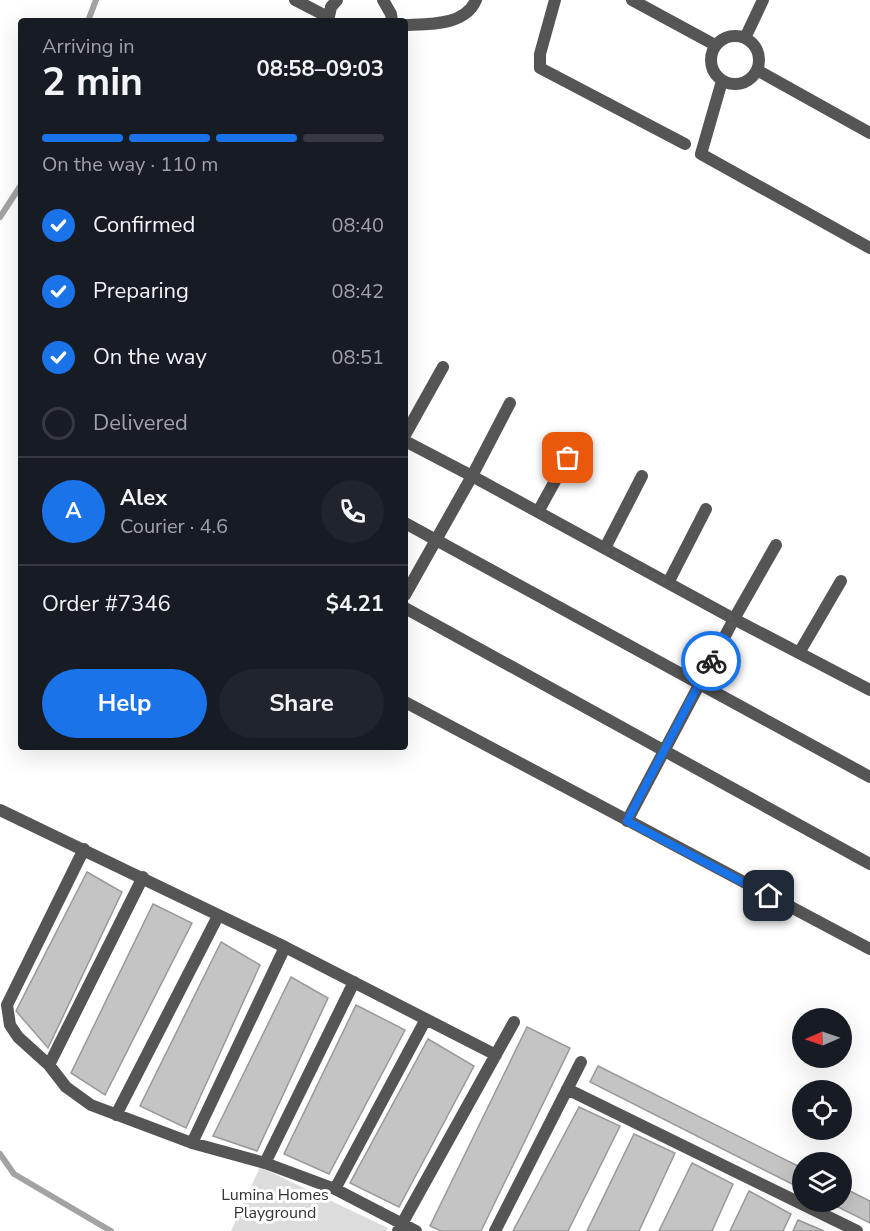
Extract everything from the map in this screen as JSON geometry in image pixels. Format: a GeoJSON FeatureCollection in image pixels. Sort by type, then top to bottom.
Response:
{"type":"FeatureCollection","features":[{"type":"Feature","properties":{"kind":"street"},"geometry":{"type":"LineString","coordinates":[[295,0],[326,18]]}},
{"type":"Feature","properties":{"kind":"street"},"geometry":{"type":"LineString","coordinates":[[328,18],[337,0]]}},
{"type":"Feature","properties":{"kind":"street"},"geometry":{"type":"LineString","coordinates":[[382,0],[392,14],[392,18]]}},
{"type":"Feature","properties":{"kind":"street"},"geometry":{"type":"LineString","coordinates":[[408,25],[452,20],[473,8],[476,0]]}},
{"type":"Feature","properties":{"kind":"street"},"geometry":{"type":"LineString","coordinates":[[555,0],[540,54],[540,68],[685,144]]}},
{"type":"Feature","properties":{"kind":"street"},"geometry":{"type":"LineString","coordinates":[[632,0],[715,45]]}},
{"type":"Feature","properties":{"kind":"street"},"geometry":{"type":"LineString","coordinates":[[745,38],[763,0]]}},
{"type":"Feature","properties":{"kind":"street"},"geometry":{"type":"LineString","coordinates":[[735,35],[745,38],[755,47],[758,54],[757,70],[752,77],[738,84],[722,81],[712,68],[711,52],[715,45],[728,36],[735,35]]}},
{"type":"Feature","properties":{"kind":"street"},"geometry":{"type":"LineString","coordinates":[[757,70],[870,133]]}},
{"type":"Feature","properties":{"kind":"street"},"geometry":{"type":"LineString","coordinates":[[722,81],[701,154],[870,248]]}},
{"type":"Feature","properties":{"kind":"street"},"geometry":{"type":"LineString","coordinates":[[408,430],[443,367]]}},
{"type":"Feature","properties":{"kind":"street"},"geometry":{"type":"LineString","coordinates":[[408,589],[510,403]]}},
{"type":"Feature","properties":{"kind":"street"},"geometry":{"type":"LineString","coordinates":[[538,512],[578,440]]}},
{"type":"Feature","properties":{"kind":"street"},"geometry":{"type":"LineString","coordinates":[[408,443],[734,619],[870,688]]}},
{"type":"Feature","properties":{"kind":"street"},"geometry":{"type":"LineString","coordinates":[[605,548],[642,476]]}},
{"type":"Feature","properties":{"kind":"street"},"geometry":{"type":"LineString","coordinates":[[668,583],[706,509]]}},
{"type":"Feature","properties":{"kind":"street"},"geometry":{"type":"LineString","coordinates":[[408,525],[870,777]]}},
{"type":"Feature","properties":{"kind":"street"},"geometry":{"type":"LineString","coordinates":[[627,821],[776,544]]}},
{"type":"Feature","properties":{"kind":"street"},"geometry":{"type":"LineString","coordinates":[[799,653],[841,581]]}},
{"type":"Feature","properties":{"kind":"street"},"geometry":{"type":"LineString","coordinates":[[408,610],[870,864]]}},
{"type":"Feature","properties":{"kind":"street"},"geometry":{"type":"LineString","coordinates":[[408,704],[870,949]]}},
{"type":"Feature","properties":{"kind":"street"},"geometry":{"type":"LineString","coordinates":[[0,810],[285,947],[496,1055]]}},
{"type":"Feature","properties":{"kind":"street"},"geometry":{"type":"LineString","coordinates":[[84,849],[7,1005],[10,1025],[18,1037],[49,1065],[66,1087],[91,1105],[192,1143],[265,1163],[335,1189],[400,1227],[416,1231]]}},
{"type":"Feature","properties":{"kind":"street"},"geometry":{"type":"LineString","coordinates":[[49,1065],[143,877]]}},
{"type":"Feature","properties":{"kind":"street"},"geometry":{"type":"LineString","coordinates":[[116,1115],[218,916]]}},
{"type":"Feature","properties":{"kind":"street"},"geometry":{"type":"LineString","coordinates":[[192,1143],[285,947]]}},
{"type":"Feature","properties":{"kind":"street"},"geometry":{"type":"LineString","coordinates":[[265,1163],[354,982]]}},
{"type":"Feature","properties":{"kind":"street"},"geometry":{"type":"LineString","coordinates":[[335,1189],[426,1019]]}},
{"type":"Feature","properties":{"kind":"street"},"geometry":{"type":"LineString","coordinates":[[400,1227],[514,1022]]}},
{"type":"Feature","properties":{"kind":"street"},"geometry":{"type":"LineString","coordinates":[[495,1231],[581,1062]]}},
{"type":"Feature","properties":{"kind":"street"},"geometry":{"type":"LineString","coordinates":[[567,1089],[856,1231]]}},
{"type":"Feature","properties":{"kind":"green space","name":"Lumina Homes Playground"},"geometry":{"type":"Polygon","coordinates":[[[260,1167],[388,1228],[386,1231],[231,1231],[260,1167]]]}},
{"type":"Feature","properties":{"kind":"building"},"geometry":{"type":"Polygon","coordinates":[[[87,872],[122,892],[48,1048],[16,1011],[87,872]]]}},
{"type":"Feature","properties":{"kind":"building"},"geometry":{"type":"Polygon","coordinates":[[[153,904],[192,923],[105,1095],[71,1073],[153,904]]]}},
{"type":"Feature","properties":{"kind":"building"},"geometry":{"type":"Polygon","coordinates":[[[221,942],[260,965],[186,1128],[140,1106],[221,942]]]}},
{"type":"Feature","properties":{"kind":"building"},"geometry":{"type":"Polygon","coordinates":[[[291,977],[328,998],[257,1151],[213,1136],[291,977]]]}},
{"type":"Feature","properties":{"kind":"building"},"geometry":{"type":"Polygon","coordinates":[[[356,1005],[405,1030],[329,1174],[284,1154],[356,1005]]]}},
{"type":"Feature","properties":{"kind":"building"},"geometry":{"type":"Polygon","coordinates":[[[527,1027],[570,1048],[481,1231],[441,1231],[430,1226],[527,1027]]]}},
{"type":"Feature","properties":{"kind":"building"},"geometry":{"type":"Polygon","coordinates":[[[428,1039],[474,1066],[399,1207],[350,1183],[428,1039]]]}},
{"type":"Feature","properties":{"kind":"building"},"geometry":{"type":"Polygon","coordinates":[[[598,1066],[792,1163],[792,1184],[590,1082],[598,1066]]]}},
{"type":"Feature","properties":{"kind":"building"},"geometry":{"type":"Polygon","coordinates":[[[579,1107],[620,1126],[568,1231],[513,1231],[579,1107]]]}},
{"type":"Feature","properties":{"kind":"building"},"geometry":{"type":"Polygon","coordinates":[[[634,1134],[675,1153],[639,1231],[587,1231],[634,1134]]]}},
{"type":"Feature","properties":{"kind":"building"},"geometry":{"type":"Polygon","coordinates":[[[692,1163],[733,1184],[712,1231],[659,1231],[692,1163]]]}},
{"type":"Feature","properties":{"kind":"building"},"geometry":{"type":"Polygon","coordinates":[[[749,1191],[791,1214],[783,1231],[730,1231],[749,1191]]]}},
{"type":"Feature","properties":{"kind":"building"},"geometry":{"type":"Polygon","coordinates":[[[852,1192],[870,1201],[870,1223],[848,1212],[852,1212],[852,1192]]]}},
{"type":"Feature","properties":{"kind":"building"},"geometry":{"type":"Polygon","coordinates":[[[798,1220],[824,1231],[793,1231],[798,1220]]]}},
{"type":"Feature","properties":{"kind":"waterway"},"geometry":{"type":"LineString","coordinates":[[89,18],[96,0]]}},
{"type":"Feature","properties":{"kind":"waterway"},"geometry":{"type":"LineString","coordinates":[[0,217],[18,190]]}},
{"type":"Feature","properties":{"kind":"waterway"},"geometry":{"type":"LineString","coordinates":[[0,1154],[14,1174],[111,1231]]}},
{"type":"Feature","properties":{"kind":"way so far"},"geometry":{"type":"LineString","coordinates":[[568,458],[538,512],[734,619],[711,661]]}},
{"type":"Feature","properties":{"kind":"route"},"geometry":{"type":"LineString","coordinates":[[711,661],[627,821],[769,896]]}}]}
